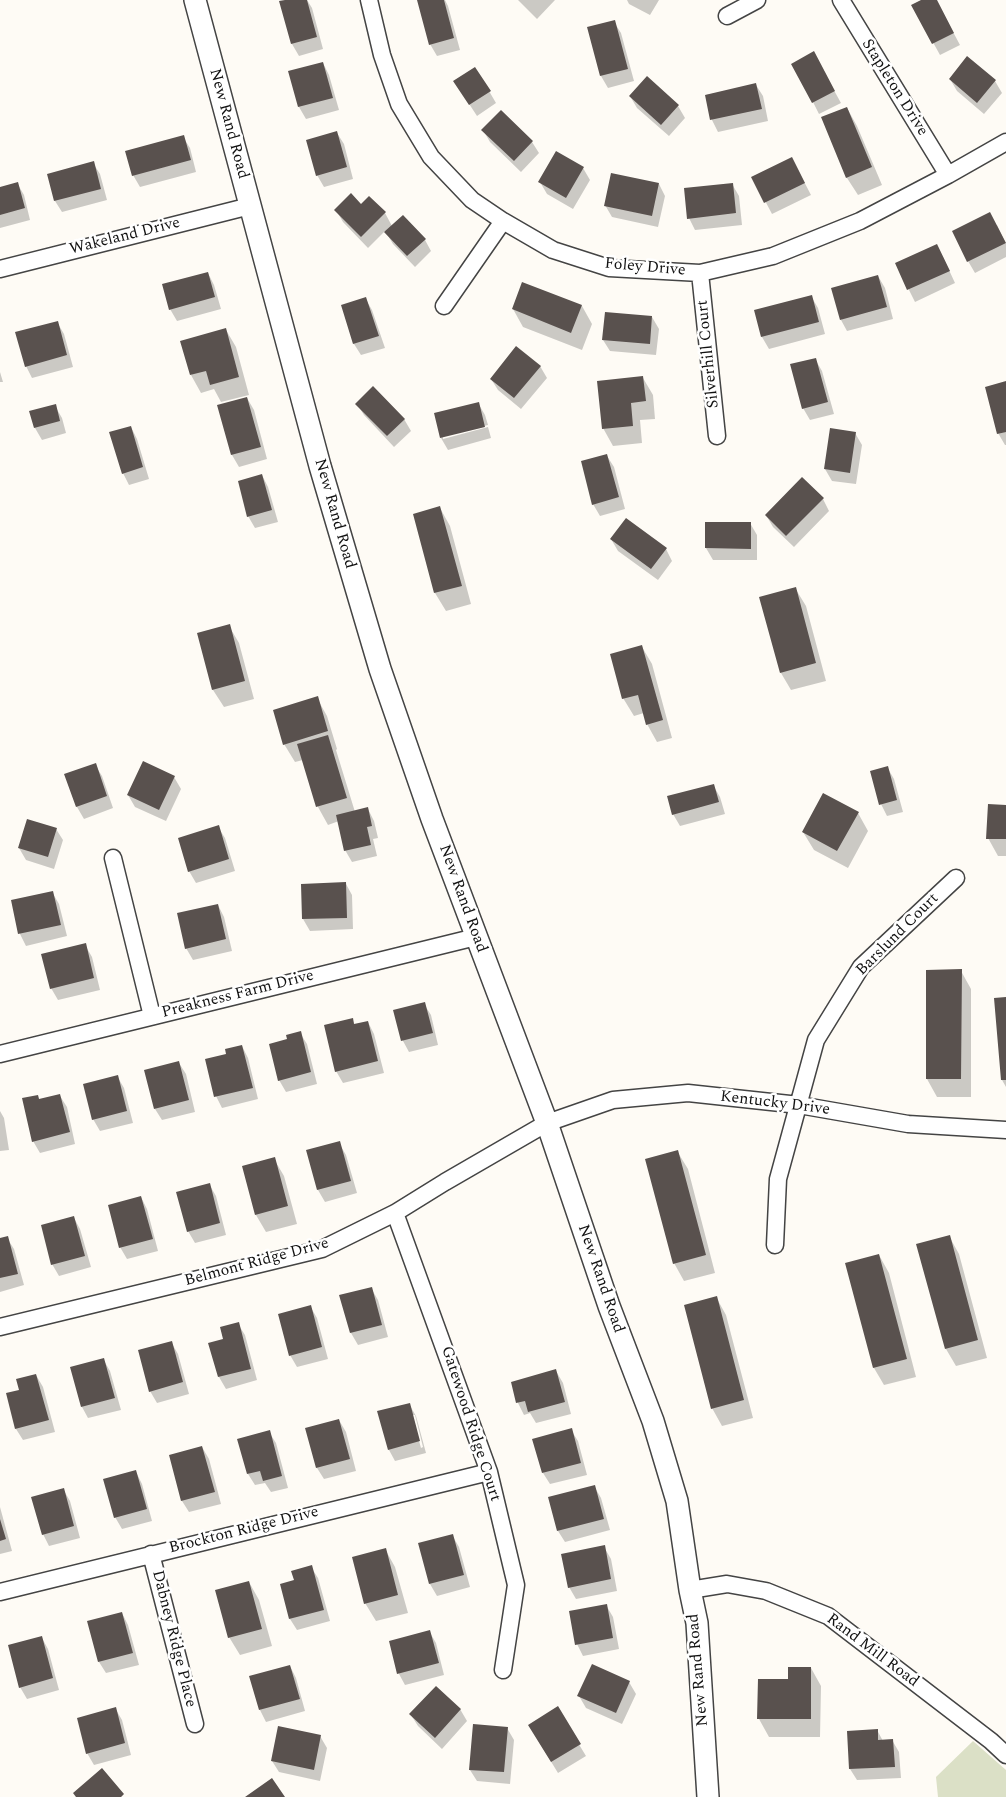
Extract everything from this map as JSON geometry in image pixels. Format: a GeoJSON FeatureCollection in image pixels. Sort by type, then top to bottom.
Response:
{"type":"FeatureCollection","features":[{"type":"Feature","properties":{"kind":"street","name":"New Rand Road"},"geometry":{"type":"LineString","coordinates":[[195,0],[320,466],[380,669],[476,937],[547,1123],[609,1306],[658,1439],[677,1501],[690,1590],[697,1623],[708,1797]]}},
{"type":"Feature","properties":{"kind":"street","name":"Foley Drive"},"geometry":{"type":"LineString","coordinates":[[369,0],[382,55],[398,104],[431,157],[472,200],[503,221],[553,250],[609,268],[700,273],[773,256],[860,221],[1006,142]]}},
{"type":"Feature","properties":{"kind":"street"},"geometry":{"type":"LineString","coordinates":[[727,16],[757,0]]}},
{"type":"Feature","properties":{"kind":"street","name":"Stapleton Drive"},"geometry":{"type":"LineString","coordinates":[[840,0],[948,175]]}},
{"type":"Feature","properties":{"kind":"street","name":"Wakeland Drive"},"geometry":{"type":"LineString","coordinates":[[0,269],[250,206]]}},
{"type":"Feature","properties":{"kind":"street"},"geometry":{"type":"LineString","coordinates":[[444,306],[503,221]]}},
{"type":"Feature","properties":{"kind":"street","name":"Silverhill Court"},"geometry":{"type":"LineString","coordinates":[[700,273],[717,436]]}},
{"type":"Feature","properties":{"kind":"street"},"geometry":{"type":"LineString","coordinates":[[113,858],[152,1016]]}},
{"type":"Feature","properties":{"kind":"street","name":"Barslund Court"},"geometry":{"type":"LineString","coordinates":[[775,1245],[778,1179],[816,1040],[861,967],[956,878]]}},
{"type":"Feature","properties":{"kind":"street","name":"Preakness Farm Drive"},"geometry":{"type":"LineString","coordinates":[[0,1054],[476,937]]}},
{"type":"Feature","properties":{"kind":"street","name":"Kentucky Drive"},"geometry":{"type":"LineString","coordinates":[[547,1123],[613,1100],[688,1093],[799,1105],[908,1124],[1006,1130]]}},
{"type":"Feature","properties":{"kind":"street","name":"Belmont Ridge Drive"},"geometry":{"type":"LineString","coordinates":[[0,1327],[322,1249],[395,1213],[547,1123]]}},
{"type":"Feature","properties":{"kind":"street","name":"Gatewood Ridge Court"},"geometry":{"type":"LineString","coordinates":[[395,1213],[489,1472],[516,1585],[503,1670]]}},
{"type":"Feature","properties":{"kind":"street","name":"Brockton Ridge Drive"},"geometry":{"type":"LineString","coordinates":[[0,1592],[489,1472]]}},
{"type":"Feature","properties":{"kind":"street","name":"Dabney Ridge Place"},"geometry":{"type":"LineString","coordinates":[[151,1554],[194,1724]]}},
{"type":"Feature","properties":{"kind":"street","name":"Rand Mill Road"},"geometry":{"type":"LineString","coordinates":[[690,1590],[727,1584],[766,1591],[828,1616],[991,1741],[1006,1755]]}},
{"type":"Feature","properties":{"kind":"green space"},"geometry":{"type":"Polygon","coordinates":[[[973,1741],[1006,1770],[1006,1797],[938,1797],[936,1777],[973,1741]]]}},
{"type":"Feature","properties":{"kind":"building"},"geometry":{"type":"Polygon","coordinates":[[[307,0],[317,37],[291,44],[279,1],[307,0]]]}},
{"type":"Feature","properties":{"kind":"building"},"geometry":{"type":"Polygon","coordinates":[[[417,0],[444,0],[454,38],[429,45],[417,0]]]}},
{"type":"Feature","properties":{"kind":"building"},"geometry":{"type":"Polygon","coordinates":[[[921,0],[937,0],[954,33],[932,44],[911,5],[921,0]]]}},
{"type":"Feature","properties":{"kind":"building"},"geometry":{"type":"Polygon","coordinates":[[[615,20],[628,69],[600,76],[587,27],[615,20]]]}},
{"type":"Feature","properties":{"kind":"building"},"geometry":{"type":"Polygon","coordinates":[[[814,51],[835,91],[812,103],[791,64],[814,51]]]}},
{"type":"Feature","properties":{"kind":"building"},"geometry":{"type":"Polygon","coordinates":[[[967,56],[996,80],[977,103],[949,79],[967,56]]]}},
{"type":"Feature","properties":{"kind":"building"},"geometry":{"type":"Polygon","coordinates":[[[323,62],[333,98],[298,107],[288,71],[323,62]]]}},
{"type":"Feature","properties":{"kind":"building"},"geometry":{"type":"Polygon","coordinates":[[[475,67],[491,91],[469,105],[453,81],[475,67]]]}},
{"type":"Feature","properties":{"kind":"building"},"geometry":{"type":"Polygon","coordinates":[[[647,76],[679,105],[661,125],[629,96],[647,76]]]}},
{"type":"Feature","properties":{"kind":"building"},"geometry":{"type":"Polygon","coordinates":[[[756,83],[762,109],[710,120],[705,95],[756,83]]]}},
{"type":"Feature","properties":{"kind":"building"},"geometry":{"type":"Polygon","coordinates":[[[847,107],[872,167],[846,178],[821,117],[847,107]]]}},
{"type":"Feature","properties":{"kind":"building"},"geometry":{"type":"Polygon","coordinates":[[[501,110],[533,141],[514,161],[481,130],[501,110]]]}},
{"type":"Feature","properties":{"kind":"building"},"geometry":{"type":"Polygon","coordinates":[[[337,131],[347,167],[316,176],[306,140],[337,131]]]}},
{"type":"Feature","properties":{"kind":"building"},"geometry":{"type":"Polygon","coordinates":[[[184,135],[191,160],[132,176],[125,151],[184,135]]]}},
{"type":"Feature","properties":{"kind":"building"},"geometry":{"type":"Polygon","coordinates":[[[556,151],[584,167],[566,198],[538,182],[556,151]]]}},
{"type":"Feature","properties":{"kind":"building"},"geometry":{"type":"Polygon","coordinates":[[[792,157],[805,183],[764,203],[751,177],[792,157]]]}},
{"type":"Feature","properties":{"kind":"building"},"geometry":{"type":"Polygon","coordinates":[[[94,161],[101,189],[54,201],[47,174],[94,161]]]}},
{"type":"Feature","properties":{"kind":"building"},"geometry":{"type":"Polygon","coordinates":[[[611,173],[659,183],[652,216],[604,206],[611,173]]]}},
{"type":"Feature","properties":{"kind":"building"},"geometry":{"type":"Polygon","coordinates":[[[18,182],[25,208],[0,215],[0,187],[18,182]]]}},
{"type":"Feature","properties":{"kind":"building"},"geometry":{"type":"Polygon","coordinates":[[[733,183],[736,213],[687,219],[684,188],[733,183]]]}},
{"type":"Feature","properties":{"kind":"building"},"geometry":{"type":"Polygon","coordinates":[[[351,193],[361,204],[369,196],[386,212],[361,237],[334,210],[351,193]]]}},
{"type":"Feature","properties":{"kind":"building"},"geometry":{"type":"Polygon","coordinates":[[[990,212],[1006,243],[967,262],[952,231],[990,212]]]}},
{"type":"Feature","properties":{"kind":"building"},"geometry":{"type":"Polygon","coordinates":[[[403,215],[426,239],[407,256],[384,232],[403,215]]]}},
{"type":"Feature","properties":{"kind":"building"},"geometry":{"type":"Polygon","coordinates":[[[937,244],[950,271],[907,290],[895,263],[937,244]]]}},
{"type":"Feature","properties":{"kind":"building"},"geometry":{"type":"Polygon","coordinates":[[[208,272],[215,297],[169,310],[162,284],[208,272]]]}},
{"type":"Feature","properties":{"kind":"building"},"geometry":{"type":"Polygon","coordinates":[[[878,275],[887,307],[840,320],[831,288],[878,275]]]}},
{"type":"Feature","properties":{"kind":"building"},"geometry":{"type":"Polygon","coordinates":[[[522,282],[582,305],[571,333],[512,309],[522,282]]]}},
{"type":"Feature","properties":{"kind":"building"},"geometry":{"type":"Polygon","coordinates":[[[812,295],[819,322],[761,337],[754,310],[812,295]]]}},
{"type":"Feature","properties":{"kind":"building"},"geometry":{"type":"Polygon","coordinates":[[[366,297],[379,336],[353,344],[341,305],[366,297]]]}},
{"type":"Feature","properties":{"kind":"building"},"geometry":{"type":"Polygon","coordinates":[[[605,312],[652,316],[650,344],[602,340],[605,312]]]}},
{"type":"Feature","properties":{"kind":"building"},"geometry":{"type":"Polygon","coordinates":[[[58,321],[67,355],[25,367],[15,332],[58,321]]]}},
{"type":"Feature","properties":{"kind":"building"},"geometry":{"type":"Polygon","coordinates":[[[226,328],[239,377],[210,385],[206,371],[190,375],[180,341],[226,328]]]}},
{"type":"Feature","properties":{"kind":"building"},"geometry":{"type":"Polygon","coordinates":[[[516,346],[541,366],[514,398],[490,379],[516,346]]]}},
{"type":"Feature","properties":{"kind":"building"},"geometry":{"type":"Polygon","coordinates":[[[816,358],[828,402],[802,409],[790,364],[816,358]]]}},
{"type":"Feature","properties":{"kind":"building"},"geometry":{"type":"Polygon","coordinates":[[[643,376],[646,401],[631,403],[633,426],[602,429],[597,381],[643,376]]]}},
{"type":"Feature","properties":{"kind":"building"},"geometry":{"type":"Polygon","coordinates":[[[1006,381],[1006,432],[997,434],[985,387],[1006,381]]]}},
{"type":"Feature","properties":{"kind":"building"},"geometry":{"type":"Polygon","coordinates":[[[373,386],[405,419],[387,436],[355,404],[373,386]]]}},
{"type":"Feature","properties":{"kind":"building"},"geometry":{"type":"Polygon","coordinates":[[[247,397],[261,447],[231,455],[217,405],[247,397]]]}},
{"type":"Feature","properties":{"kind":"building"},"geometry":{"type":"Polygon","coordinates":[[[479,402],[485,427],[440,438],[434,413],[479,402]]]}},
{"type":"Feature","properties":{"kind":"building"},"geometry":{"type":"Polygon","coordinates":[[[56,404],[60,421],[34,428],[29,411],[56,404]]]}},
{"type":"Feature","properties":{"kind":"building"},"geometry":{"type":"Polygon","coordinates":[[[131,426],[143,467],[122,474],[109,432],[131,426]]]}},
{"type":"Feature","properties":{"kind":"building"},"geometry":{"type":"Polygon","coordinates":[[[830,428],[856,432],[850,473],[824,469],[830,428]]]}},
{"type":"Feature","properties":{"kind":"building"},"geometry":{"type":"Polygon","coordinates":[[[607,454],[619,497],[592,505],[581,461],[607,454]]]}},
{"type":"Feature","properties":{"kind":"building"},"geometry":{"type":"Polygon","coordinates":[[[262,474],[272,510],[247,517],[238,481],[262,474]]]}},
{"type":"Feature","properties":{"kind":"building"},"geometry":{"type":"Polygon","coordinates":[[[802,477],[824,498],[786,536],[765,515],[802,477]]]}},
{"type":"Feature","properties":{"kind":"building"},"geometry":{"type":"Polygon","coordinates":[[[440,506],[462,586],[434,593],[413,514],[440,506]]]}},
{"type":"Feature","properties":{"kind":"building"},"geometry":{"type":"Polygon","coordinates":[[[626,518],[667,548],[651,569],[610,539],[626,518]]]}},
{"type":"Feature","properties":{"kind":"building"},"geometry":{"type":"Polygon","coordinates":[[[705,522],[751,522],[751,549],[705,548],[705,522]]]}},
{"type":"Feature","properties":{"kind":"building"},"geometry":{"type":"Polygon","coordinates":[[[796,587],[816,663],[780,673],[759,597],[796,587]]]}},
{"type":"Feature","properties":{"kind":"building"},"geometry":{"type":"Polygon","coordinates":[[[230,624],[245,681],[212,690],[197,633],[230,624]]]}},
{"type":"Feature","properties":{"kind":"building"},"geometry":{"type":"Polygon","coordinates":[[[642,645],[663,720],[646,725],[638,695],[622,699],[610,654],[642,645]]]}},
{"type":"Feature","properties":{"kind":"building"},"geometry":{"type":"Polygon","coordinates":[[[318,696],[328,731],[283,745],[273,710],[318,696]]]}},
{"type":"Feature","properties":{"kind":"building"},"geometry":{"type":"Polygon","coordinates":[[[328,735],[347,798],[316,807],[297,744],[328,735]]]}},
{"type":"Feature","properties":{"kind":"building"},"geometry":{"type":"Polygon","coordinates":[[[143,761],[175,776],[159,810],[127,795],[143,761]]]}},
{"type":"Feature","properties":{"kind":"building"},"geometry":{"type":"Polygon","coordinates":[[[96,763],[107,796],[76,807],[64,774],[96,763]]]}},
{"type":"Feature","properties":{"kind":"building"},"geometry":{"type":"Polygon","coordinates":[[[888,766],[897,800],[879,805],[870,771],[888,766]]]}},
{"type":"Feature","properties":{"kind":"building"},"geometry":{"type":"Polygon","coordinates":[[[714,784],[719,802],[672,815],[667,796],[714,784]]]}},
{"type":"Feature","properties":{"kind":"building"},"geometry":{"type":"Polygon","coordinates":[[[823,793],[859,812],[837,851],[802,832],[823,793]]]}},
{"type":"Feature","properties":{"kind":"building"},"geometry":{"type":"Polygon","coordinates":[[[988,804],[1006,805],[1006,839],[986,839],[988,804]]]}},
{"type":"Feature","properties":{"kind":"building"},"geometry":{"type":"Polygon","coordinates":[[[368,807],[372,826],[367,827],[371,845],[344,851],[336,815],[368,807]]]}},
{"type":"Feature","properties":{"kind":"building"},"geometry":{"type":"Polygon","coordinates":[[[27,819],[57,828],[48,857],[18,848],[27,819]]]}},
{"type":"Feature","properties":{"kind":"building"},"geometry":{"type":"Polygon","coordinates":[[[219,825],[229,859],[188,872],[178,838],[219,825]]]}},
{"type":"Feature","properties":{"kind":"building"},"geometry":{"type":"Polygon","coordinates":[[[346,882],[347,918],[302,919],[301,884],[346,882]]]}},
{"type":"Feature","properties":{"kind":"building"},"geometry":{"type":"Polygon","coordinates":[[[53,891],[61,925],[18,934],[11,900],[53,891]]]}},
{"type":"Feature","properties":{"kind":"building"},"geometry":{"type":"Polygon","coordinates":[[[218,904],[226,939],[185,949],[177,913],[218,904]]]}},
{"type":"Feature","properties":{"kind":"building"},"geometry":{"type":"Polygon","coordinates":[[[86,943],[94,978],[50,989],[41,954],[86,943]]]}},
{"type":"Feature","properties":{"kind":"building"},"geometry":{"type":"Polygon","coordinates":[[[962,969],[961,1079],[926,1079],[926,970],[962,969]]]}},
{"type":"Feature","properties":{"kind":"building"},"geometry":{"type":"Polygon","coordinates":[[[1006,997],[1006,1080],[1001,1080],[994,998],[1006,997]]]}},
{"type":"Feature","properties":{"kind":"building"},"geometry":{"type":"Polygon","coordinates":[[[425,1002],[433,1033],[401,1041],[393,1010],[425,1002]]]}},
{"type":"Feature","properties":{"kind":"building"},"geometry":{"type":"Polygon","coordinates":[[[353,1018],[354,1024],[368,1021],[378,1061],[335,1072],[324,1025],[353,1018]]]}},
{"type":"Feature","properties":{"kind":"building"},"geometry":{"type":"Polygon","coordinates":[[[301,1031],[311,1072],[278,1081],[269,1044],[287,1039],[286,1035],[301,1031]]]}},
{"type":"Feature","properties":{"kind":"building"},"geometry":{"type":"Polygon","coordinates":[[[242,1045],[253,1088],[214,1097],[205,1059],[226,1054],[225,1049],[242,1045]]]}},
{"type":"Feature","properties":{"kind":"building"},"geometry":{"type":"Polygon","coordinates":[[[179,1061],[189,1100],[154,1109],[144,1070],[179,1061]]]}},
{"type":"Feature","properties":{"kind":"building"},"geometry":{"type":"Polygon","coordinates":[[[118,1075],[127,1111],[92,1120],[83,1084],[118,1075]]]}},
{"type":"Feature","properties":{"kind":"building"},"geometry":{"type":"Polygon","coordinates":[[[60,1094],[70,1132],[32,1142],[22,1098],[38,1095],[39,1099],[60,1094]]]}},
{"type":"Feature","properties":{"kind":"building"},"geometry":{"type":"Polygon","coordinates":[[[340,1141],[351,1181],[317,1190],[306,1150],[340,1141]]]}},
{"type":"Feature","properties":{"kind":"building"},"geometry":{"type":"Polygon","coordinates":[[[678,1150],[706,1255],[673,1264],[645,1159],[678,1150]]]}},
{"type":"Feature","properties":{"kind":"building"},"geometry":{"type":"Polygon","coordinates":[[[275,1157],[288,1206],[255,1215],[242,1166],[275,1157]]]}},
{"type":"Feature","properties":{"kind":"building"},"geometry":{"type":"Polygon","coordinates":[[[210,1183],[220,1223],[187,1232],[176,1192],[210,1183]]]}},
{"type":"Feature","properties":{"kind":"building"},"geometry":{"type":"Polygon","coordinates":[[[141,1196],[153,1239],[119,1248],[108,1205],[141,1196]]]}},
{"type":"Feature","properties":{"kind":"building"},"geometry":{"type":"Polygon","coordinates":[[[74,1216],[85,1256],[51,1265],[41,1225],[74,1216]]]}},
{"type":"Feature","properties":{"kind":"building"},"geometry":{"type":"Polygon","coordinates":[[[950,1235],[978,1340],[945,1349],[916,1244],[950,1235]]]}},
{"type":"Feature","properties":{"kind":"building"},"geometry":{"type":"Polygon","coordinates":[[[8,1236],[18,1274],[0,1278],[0,1238],[8,1236]]]}},
{"type":"Feature","properties":{"kind":"building"},"geometry":{"type":"Polygon","coordinates":[[[879,1254],[907,1359],[873,1368],[845,1263],[879,1254]]]}},
{"type":"Feature","properties":{"kind":"building"},"geometry":{"type":"Polygon","coordinates":[[[372,1287],[382,1325],[350,1333],[339,1295],[372,1287]]]}},
{"type":"Feature","properties":{"kind":"building"},"geometry":{"type":"Polygon","coordinates":[[[717,1296],[744,1400],[711,1409],[684,1305],[717,1296]]]}},
{"type":"Feature","properties":{"kind":"building"},"geometry":{"type":"Polygon","coordinates":[[[311,1305],[322,1347],[289,1356],[278,1314],[311,1305]]]}},
{"type":"Feature","properties":{"kind":"building"},"geometry":{"type":"Polygon","coordinates":[[[239,1322],[251,1369],[218,1377],[208,1343],[223,1339],[220,1327],[239,1322]]]}},
{"type":"Feature","properties":{"kind":"building"},"geometry":{"type":"Polygon","coordinates":[[[172,1341],[183,1382],[149,1392],[138,1350],[172,1341]]]}},
{"type":"Feature","properties":{"kind":"building"},"geometry":{"type":"Polygon","coordinates":[[[104,1358],[115,1398],[81,1407],[70,1367],[104,1358]]]}},
{"type":"Feature","properties":{"kind":"building"},"geometry":{"type":"Polygon","coordinates":[[[556,1369],[565,1402],[528,1412],[525,1401],[516,1403],[511,1382],[556,1369]]]}},
{"type":"Feature","properties":{"kind":"building"},"geometry":{"type":"Polygon","coordinates":[[[36,1374],[49,1420],[15,1429],[6,1393],[19,1390],[16,1379],[36,1374]]]}},
{"type":"Feature","properties":{"kind":"building"},"geometry":{"type":"Polygon","coordinates":[[[410,1403],[420,1441],[388,1450],[377,1411],[410,1403]]]}},
{"type":"Feature","properties":{"kind":"building"},"geometry":{"type":"Polygon","coordinates":[[[339,1419],[350,1459],[316,1468],[305,1428],[339,1419]]]}},
{"type":"Feature","properties":{"kind":"building"},"geometry":{"type":"Polygon","coordinates":[[[572,1428],[581,1463],[542,1473],[532,1439],[572,1428]]]}},
{"type":"Feature","properties":{"kind":"building"},"geometry":{"type":"Polygon","coordinates":[[[270,1430],[282,1476],[263,1481],[260,1471],[247,1474],[237,1439],[270,1430]]]}},
{"type":"Feature","properties":{"kind":"building"},"geometry":{"type":"Polygon","coordinates":[[[202,1446],[215,1492],[181,1501],[169,1455],[202,1446]]]}},
{"type":"Feature","properties":{"kind":"building"},"geometry":{"type":"Polygon","coordinates":[[[136,1470],[147,1509],[114,1518],[103,1479],[136,1470]]]}},
{"type":"Feature","properties":{"kind":"building"},"geometry":{"type":"Polygon","coordinates":[[[595,1485],[604,1519],[557,1531],[548,1497],[595,1485]]]}},
{"type":"Feature","properties":{"kind":"building"},"geometry":{"type":"Polygon","coordinates":[[[64,1488],[74,1526],[42,1535],[31,1497],[64,1488]]]}},
{"type":"Feature","properties":{"kind":"building"},"geometry":{"type":"Polygon","coordinates":[[[0,1519],[6,1539],[0,1541],[0,1519]]]}},
{"type":"Feature","properties":{"kind":"building"},"geometry":{"type":"Polygon","coordinates":[[[453,1534],[464,1575],[429,1584],[418,1543],[453,1534]]]}},
{"type":"Feature","properties":{"kind":"building"},"geometry":{"type":"Polygon","coordinates":[[[605,1545],[611,1579],[568,1588],[561,1554],[605,1545]]]}},
{"type":"Feature","properties":{"kind":"building"},"geometry":{"type":"Polygon","coordinates":[[[386,1548],[398,1595],[364,1604],[352,1557],[386,1548]]]}},
{"type":"Feature","properties":{"kind":"building"},"geometry":{"type":"Polygon","coordinates":[[[312,1565],[324,1610],[289,1619],[280,1584],[294,1580],[291,1571],[312,1565]]]}},
{"type":"Feature","properties":{"kind":"building"},"geometry":{"type":"Polygon","coordinates":[[[249,1581],[262,1629],[228,1638],[215,1590],[249,1581]]]}},
{"type":"Feature","properties":{"kind":"building"},"geometry":{"type":"Polygon","coordinates":[[[607,1604],[613,1638],[575,1645],[569,1611],[607,1604]]]}},
{"type":"Feature","properties":{"kind":"building"},"geometry":{"type":"Polygon","coordinates":[[[122,1612],[133,1653],[98,1662],[87,1621],[122,1612]]]}},
{"type":"Feature","properties":{"kind":"building"},"geometry":{"type":"Polygon","coordinates":[[[430,1630],[439,1663],[397,1674],[389,1641],[430,1630]]]}},
{"type":"Feature","properties":{"kind":"building"},"geometry":{"type":"Polygon","coordinates":[[[42,1636],[53,1678],[19,1688],[8,1645],[42,1636]]]}},
{"type":"Feature","properties":{"kind":"building"},"geometry":{"type":"Polygon","coordinates":[[[592,1664],[630,1681],[616,1713],[577,1696],[592,1664]]]}},
{"type":"Feature","properties":{"kind":"building"},"geometry":{"type":"Polygon","coordinates":[[[290,1665],[300,1699],[259,1710],[249,1676],[290,1665]]]}},
{"type":"Feature","properties":{"kind":"building"},"geometry":{"type":"Polygon","coordinates":[[[788,1667],[811,1667],[811,1719],[757,1719],[758,1679],[788,1679],[788,1667]]]}},
{"type":"Feature","properties":{"kind":"building"},"geometry":{"type":"Polygon","coordinates":[[[436,1686],[461,1709],[435,1738],[409,1714],[436,1686]]]}},
{"type":"Feature","properties":{"kind":"building"},"geometry":{"type":"Polygon","coordinates":[[[558,1706],[581,1744],[551,1762],[528,1725],[558,1706]]]}},
{"type":"Feature","properties":{"kind":"building"},"geometry":{"type":"Polygon","coordinates":[[[116,1707],[125,1743],[86,1754],[77,1718],[116,1707]]]}},
{"type":"Feature","properties":{"kind":"building"},"geometry":{"type":"Polygon","coordinates":[[[473,1724],[508,1727],[504,1772],[469,1770],[473,1724]]]}},
{"type":"Feature","properties":{"kind":"building"},"geometry":{"type":"Polygon","coordinates":[[[278,1726],[321,1735],[314,1770],[271,1761],[278,1726]]]}},
{"type":"Feature","properties":{"kind":"building"},"geometry":{"type":"Polygon","coordinates":[[[878,1729],[878,1740],[893,1739],[895,1767],[849,1769],[847,1731],[878,1729]]]}},
{"type":"Feature","properties":{"kind":"building"},"geometry":{"type":"Polygon","coordinates":[[[102,1768],[124,1794],[121,1797],[76,1797],[73,1793],[102,1768]]]}},
{"type":"Feature","properties":{"kind":"building"},"geometry":{"type":"Polygon","coordinates":[[[272,1778],[285,1797],[245,1797],[272,1778]]]}}]}
